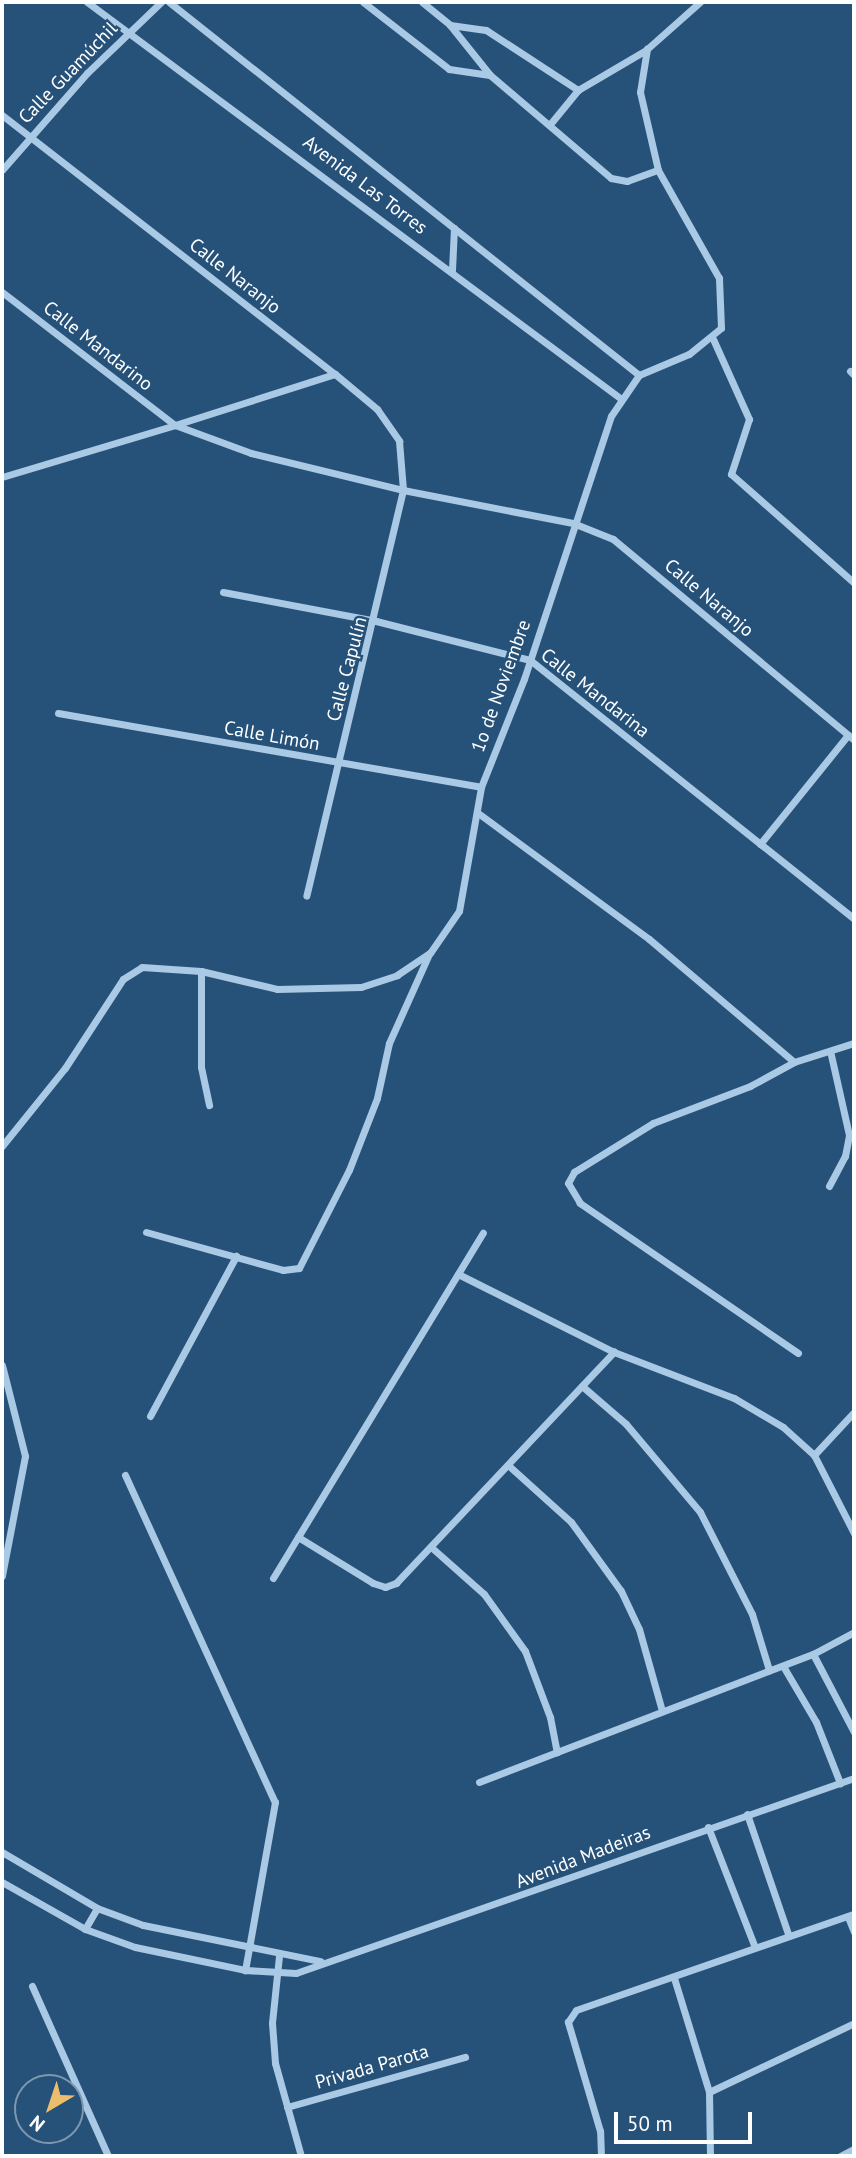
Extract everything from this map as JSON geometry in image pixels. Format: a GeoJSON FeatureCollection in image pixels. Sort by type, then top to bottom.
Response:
{"type":"FeatureCollection","features":[{"type":"Feature","properties":{"kind":"street","name":"Avenida Las Torres"},"geometry":{"type":"LineString","coordinates":[[87,2],[131,30],[620,398]]}},
{"type":"Feature","properties":{"kind":"street","name":"Calle Guamúchil"},"geometry":{"type":"LineString","coordinates":[[2,170],[29,135],[161,2]]}},
{"type":"Feature","properties":{"kind":"street","name":"Avenida Las Torres"},"geometry":{"type":"LineString","coordinates":[[169,2],[639,375]]}},
{"type":"Feature","properties":{"kind":"street"},"geometry":{"type":"LineString","coordinates":[[363,2],[449,69],[490,75]]}},
{"type":"Feature","properties":{"kind":"street"},"geometry":{"type":"LineString","coordinates":[[422,2],[450,25],[490,75],[551,123],[585,161],[611,178],[627,181],[658,170]]}},
{"type":"Feature","properties":{"kind":"street"},"geometry":{"type":"LineString","coordinates":[[551,123],[578,90],[647,49],[700,2]]}},
{"type":"Feature","properties":{"kind":"street"},"geometry":{"type":"LineString","coordinates":[[450,25],[486,30],[578,90]]}},
{"type":"Feature","properties":{"kind":"street"},"geometry":{"type":"LineString","coordinates":[[647,49],[640,92],[658,170],[719,278],[724,315],[713,339],[749,419],[731,474],[854,583]]}},
{"type":"Feature","properties":{"kind":"street","name":"Calle Naranjo"},"geometry":{"type":"LineString","coordinates":[[2,115],[377,409],[399,441],[403,491]]}},
{"type":"Feature","properties":{"kind":"street"},"geometry":{"type":"LineString","coordinates":[[452,270],[454,228]]}},
{"type":"Feature","properties":{"kind":"street","name":"Calle Mandarino"},"geometry":{"type":"LineString","coordinates":[[2,292],[176,425]]}},
{"type":"Feature","properties":{"kind":"street","name":"1o de Noviembre"},"geometry":{"type":"LineString","coordinates":[[2,1146],[65,1069],[123,979],[142,967],[201,971],[277,989],[327,991],[397,975],[430,953],[459,911],[481,787],[530,660],[573,523],[620,398],[639,375],[713,339]]}},
{"type":"Feature","properties":{"kind":"street"},"geometry":{"type":"LineString","coordinates":[[4,474],[176,425],[335,374]]}},
{"type":"Feature","properties":{"kind":"street","name":"Calle Naranjo"},"geometry":{"type":"LineString","coordinates":[[176,425],[251,453],[403,491],[573,523],[613,540],[851,737]]}},
{"type":"Feature","properties":{"kind":"street","name":"Calle Capulín"},"geometry":{"type":"LineString","coordinates":[[306,896],[376,621],[403,491]]}},
{"type":"Feature","properties":{"kind":"street","name":"Calle Mandarina"},"geometry":{"type":"LineString","coordinates":[[223,592],[376,621],[530,660],[854,919]]}},
{"type":"Feature","properties":{"kind":"street","name":"Calle Limón"},"geometry":{"type":"LineString","coordinates":[[58,713],[338,765],[481,787]]}},
{"type":"Feature","properties":{"kind":"street"},"geometry":{"type":"LineString","coordinates":[[760,844],[851,737]]}},
{"type":"Feature","properties":{"kind":"street"},"geometry":{"type":"LineString","coordinates":[[478,813],[649,939],[794,1062]]}},
{"type":"Feature","properties":{"kind":"street"},"geometry":{"type":"LineString","coordinates":[[146,1232],[282,1270],[299,1268],[309,1255],[349,1170],[377,1098],[389,1043],[430,953]]}},
{"type":"Feature","properties":{"kind":"street"},"geometry":{"type":"LineString","coordinates":[[201,971],[201,1067],[209,1105]]}},
{"type":"Feature","properties":{"kind":"street"},"geometry":{"type":"LineString","coordinates":[[798,1353],[580,1203],[568,1183],[574,1172],[653,1123],[750,1086],[794,1062],[854,1043]]}},
{"type":"Feature","properties":{"kind":"street"},"geometry":{"type":"LineString","coordinates":[[829,1186],[845,1156],[849,1135],[830,1051]]}},
{"type":"Feature","properties":{"kind":"street"},"geometry":{"type":"LineString","coordinates":[[272,1578],[483,1233]]}},
{"type":"Feature","properties":{"kind":"street"},"geometry":{"type":"LineString","coordinates":[[150,1416],[236,1256]]}},
{"type":"Feature","properties":{"kind":"street"},"geometry":{"type":"LineString","coordinates":[[458,1274],[614,1352],[734,1398],[783,1427],[814,1455],[854,1533]]}},
{"type":"Feature","properties":{"kind":"street"},"geometry":{"type":"LineString","coordinates":[[298,1537],[385,1587],[431,1547],[614,1352]]}},
{"type":"Feature","properties":{"kind":"street"},"geometry":{"type":"LineString","coordinates":[[2,1365],[25,1456],[2,1576]]}},
{"type":"Feature","properties":{"kind":"street"},"geometry":{"type":"LineString","coordinates":[[582,1387],[642,1441],[700,1512],[752,1614],[769,1670]]}},
{"type":"Feature","properties":{"kind":"street"},"geometry":{"type":"LineString","coordinates":[[814,1455],[854,1412]]}},
{"type":"Feature","properties":{"kind":"street"},"geometry":{"type":"LineString","coordinates":[[508,1465],[572,1522],[615,1582],[639,1629],[662,1711]]}},
{"type":"Feature","properties":{"kind":"street"},"geometry":{"type":"LineString","coordinates":[[125,1475],[275,1802],[245,1970]]}},
{"type":"Feature","properties":{"kind":"street"},"geometry":{"type":"LineString","coordinates":[[431,1547],[484,1594],[525,1651],[543,1695],[557,1752]]}},
{"type":"Feature","properties":{"kind":"street"},"geometry":{"type":"LineString","coordinates":[[479,1782],[783,1666],[813,1654],[854,1632]]}},
{"type":"Feature","properties":{"kind":"street"},"geometry":{"type":"LineString","coordinates":[[813,1654],[854,1732]]}},
{"type":"Feature","properties":{"kind":"street"},"geometry":{"type":"LineString","coordinates":[[783,1666],[816,1722],[840,1783]]}},
{"type":"Feature","properties":{"kind":"street","name":"Avenida Madeiras"},"geometry":{"type":"LineString","coordinates":[[2,1882],[85,1929],[135,1947],[245,1970],[296,1973],[321,1961],[479,1912],[708,1827],[854,1778]]}},
{"type":"Feature","properties":{"kind":"street"},"geometry":{"type":"LineString","coordinates":[[747,1814],[788,1934]]}},
{"type":"Feature","properties":{"kind":"street"},"geometry":{"type":"LineString","coordinates":[[708,1827],[754,1945]]}},
{"type":"Feature","properties":{"kind":"street","name":"Avenida Madeiras"},"geometry":{"type":"LineString","coordinates":[[2,1852],[97,1908],[250,1950],[321,1961]]}},
{"type":"Feature","properties":{"kind":"street"},"geometry":{"type":"LineString","coordinates":[[85,1929],[97,1908]]}},
{"type":"Feature","properties":{"kind":"street"},"geometry":{"type":"LineString","coordinates":[[601,2156],[600,2131],[568,2022],[576,2010],[674,1978],[754,1945],[851,1916],[854,1932]]}},
{"type":"Feature","properties":{"kind":"street"},"geometry":{"type":"LineString","coordinates":[[279,1956],[275,1973],[275,2063],[301,2156]]}},
{"type":"Feature","properties":{"kind":"street"},"geometry":{"type":"LineString","coordinates":[[674,1978],[709,2092],[710,2156]]}},
{"type":"Feature","properties":{"kind":"street"},"geometry":{"type":"LineString","coordinates":[[32,1986],[108,2156]]}},
{"type":"Feature","properties":{"kind":"street"},"geometry":{"type":"LineString","coordinates":[[709,2092],[854,2024]]}},
{"type":"Feature","properties":{"kind":"street","name":"Privada Parota"},"geometry":{"type":"LineString","coordinates":[[288,2107],[465,2057]]}},
{"type":"Feature","properties":{"kind":"street"},"geometry":{"type":"LineString","coordinates":[[840,2156],[854,2149]]}}]}
